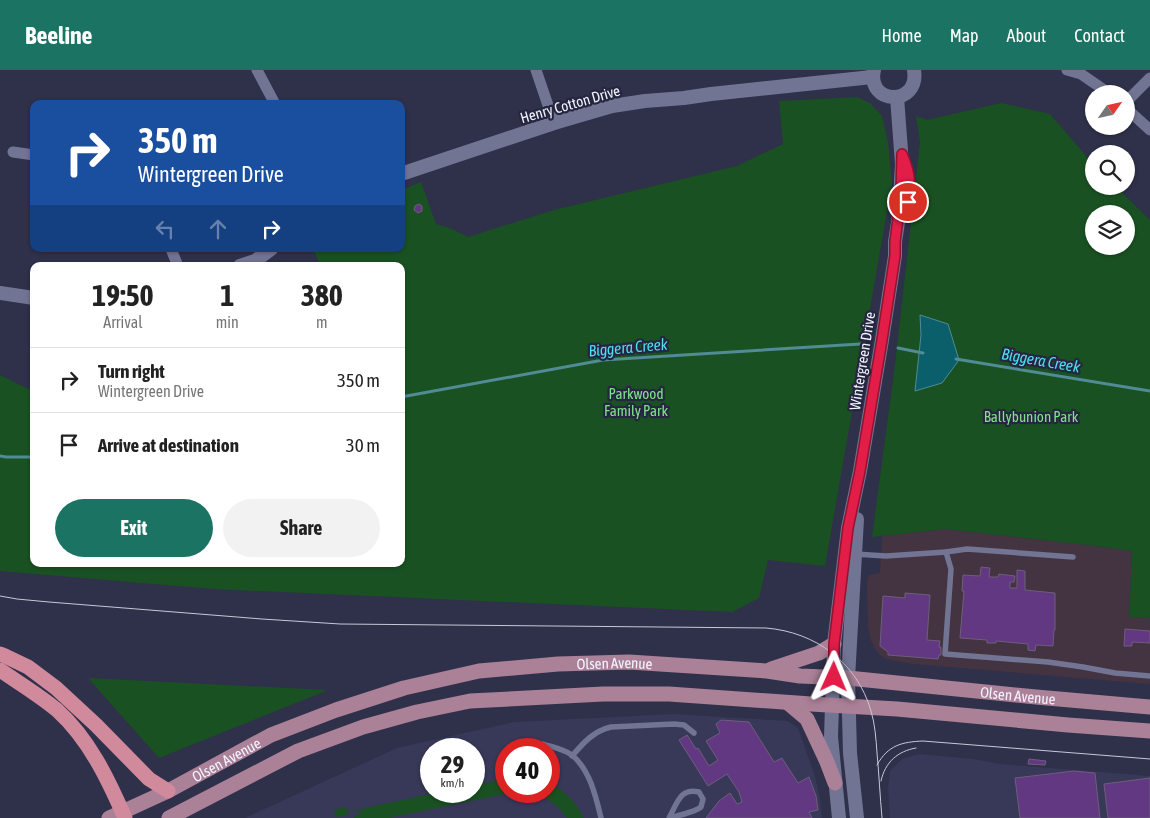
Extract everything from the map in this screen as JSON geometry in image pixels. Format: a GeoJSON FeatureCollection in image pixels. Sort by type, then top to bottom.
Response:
{"type":"FeatureCollection","features":[{"type":"Feature","properties":{"kind":"highway"},"geometry":{"type":"LineString","coordinates":[[0,654],[28,667],[56,688],[96,725],[149,779],[168,791]]}},
{"type":"Feature","properties":{"kind":"highway"},"geometry":{"type":"LineString","coordinates":[[0,670],[48,703],[69,722],[96,758],[107,779],[118,816]]}},
{"type":"Feature","properties":{"kind":"main road"},"geometry":{"type":"LineString","coordinates":[[767,671],[819,653],[834,644]]}},
{"type":"Feature","properties":{"kind":"main road","name":"Olsen Avenue"},"geometry":{"type":"LineString","coordinates":[[118,816],[271,735],[336,710],[404,688],[479,671],[558,664],[629,662],[767,671],[800,676],[841,677],[1150,707]]}},
{"type":"Feature","properties":{"kind":"main road","name":"Olsen Avenue"},"geometry":{"type":"LineString","coordinates":[[169,818],[298,750],[363,727],[417,712],[470,702],[603,694],[669,694],[897,709],[1150,731]]}},
{"type":"Feature","properties":{"kind":"main road"},"geometry":{"type":"LineString","coordinates":[[788,702],[807,719],[835,783]]}},
{"type":"Feature","properties":{"kind":"street"},"geometry":{"type":"LineString","coordinates":[[258,70],[273,100]]}},
{"type":"Feature","properties":{"kind":"street"},"geometry":{"type":"LineString","coordinates":[[536,70],[554,123]]}},
{"type":"Feature","properties":{"kind":"street"},"geometry":{"type":"LineString","coordinates":[[873,74],[876,88],[886,96],[896,98],[908,93],[914,84],[918,70]]}},
{"type":"Feature","properties":{"kind":"street"},"geometry":{"type":"LineString","coordinates":[[1067,70],[1081,74],[1097,85]]}},
{"type":"Feature","properties":{"kind":"street","name":"Henry Cotton Drive"},"geometry":{"type":"LineString","coordinates":[[405,173],[554,123],[612,106],[873,74]]}},
{"type":"Feature","properties":{"kind":"street"},"geometry":{"type":"LineString","coordinates":[[1135,93],[1150,78]]}},
{"type":"Feature","properties":{"kind":"street","name":"Wintergreen Drive"},"geometry":{"type":"LineString","coordinates":[[841,677],[834,644],[848,528],[860,471],[895,256],[907,216],[910,189],[910,176],[902,154],[896,98]]}},
{"type":"Feature","properties":{"kind":"street"},"geometry":{"type":"LineString","coordinates":[[1135,116],[1150,130]]}},
{"type":"Feature","properties":{"kind":"street"},"geometry":{"type":"LineString","coordinates":[[13,152],[30,154]]}},
{"type":"Feature","properties":{"kind":"street"},"geometry":{"type":"LineString","coordinates":[[252,262],[267,252]]}},
{"type":"Feature","properties":{"kind":"street"},"geometry":{"type":"LineString","coordinates":[[0,293],[30,297]]}},
{"type":"Feature","properties":{"kind":"street","name":"Wintergreen Drive"},"geometry":{"type":"LineString","coordinates":[[841,677],[856,554],[860,471]]}},
{"type":"Feature","properties":{"kind":"street"},"geometry":{"type":"LineString","coordinates":[[839,818],[831,738],[833,706],[841,677]]}},
{"type":"Feature","properties":{"kind":"street"},"geometry":{"type":"LineString","coordinates":[[841,677],[850,706],[850,753],[857,818]]}},
{"type":"Feature","properties":{"kind":"lane"},"geometry":{"type":"LineString","coordinates":[[856,554],[886,556],[946,552],[967,548],[1073,557]]}},
{"type":"Feature","properties":{"kind":"lane"},"geometry":{"type":"LineString","coordinates":[[946,552],[951,569],[945,654],[1048,662],[1115,673],[1150,676]]}},
{"type":"Feature","properties":{"kind":"lane"},"geometry":{"type":"LineString","coordinates":[[572,756],[591,736],[611,727],[674,724],[684,725],[694,733]]}},
{"type":"Feature","properties":{"kind":"lane"},"geometry":{"type":"LineString","coordinates":[[560,749],[572,756],[590,781],[601,818]]}},
{"type":"Feature","properties":{"kind":"lane"},"geometry":{"type":"LineString","coordinates":[[692,790],[699,792],[703,799],[701,807],[670,818],[684,792],[692,790]]}},
{"type":"Feature","properties":{"kind":"shaded area"},"geometry":{"type":"Polygon","coordinates":[[[920,315],[948,324],[959,360],[942,383],[915,391],[921,335],[920,315]]]}},
{"type":"Feature","properties":{"kind":"shaded area"},"geometry":{"type":"Polygon","coordinates":[[[946,529],[1132,551],[1129,617],[1150,618],[1150,684],[913,664],[885,659],[877,652],[871,641],[868,627],[867,580],[869,575],[880,573],[882,536],[946,529]]]}},
{"type":"Feature","properties":{"kind":"shaded area"},"geometry":{"type":"Polygon","coordinates":[[[673,714],[788,721],[798,728],[815,776],[822,818],[245,818],[397,748],[420,743],[420,803],[485,803],[485,738],[442,738],[514,722],[673,714]]]}},
{"type":"Feature","properties":{"kind":"shaded area"},"geometry":{"type":"Polygon","coordinates":[[[919,754],[974,759],[1000,764],[1150,776],[1150,818],[890,818],[888,788],[890,771],[902,759],[919,754]]]}},
{"type":"Feature","properties":{"kind":"green space","name":"Parkwood Family Park"},"geometry":{"type":"Polygon","coordinates":[[[857,97],[870,103],[882,116],[888,142],[892,183],[825,566],[768,560],[759,598],[732,612],[213,589],[0,571],[0,375],[30,390],[30,567],[405,567],[405,262],[319,262],[314,252],[405,252],[405,188],[421,182],[436,224],[450,228],[468,237],[554,210],[737,166],[783,144],[779,101],[857,97]]]}},
{"type":"Feature","properties":{"kind":"green space","name":"Ballybunion Park"},"geometry":{"type":"Polygon","coordinates":[[[1001,103],[1050,114],[1085,155],[1085,195],[1124,195],[1135,205],[1085,205],[1085,255],[1135,255],[1135,205],[1150,220],[1150,618],[1129,617],[1132,551],[946,529],[872,537],[895,365],[920,142],[916,116],[927,120],[1001,103]]]}},
{"type":"Feature","properties":{"kind":"green space"},"geometry":{"type":"Polygon","coordinates":[[[88,678],[328,690],[159,758],[88,678]]]}},
{"type":"Feature","properties":{"kind":"green space"},"geometry":{"type":"Polygon","coordinates":[[[495,781],[495,796],[485,798],[485,783],[495,781]]]}},
{"type":"Feature","properties":{"kind":"green space"},"geometry":{"type":"Polygon","coordinates":[[[560,790],[570,798],[584,818],[567,818],[552,803],[560,803],[560,790]]]}},
{"type":"Feature","properties":{"kind":"green space"},"geometry":{"type":"Polygon","coordinates":[[[420,796],[420,803],[461,803],[388,818],[353,818],[364,810],[336,817],[334,810],[346,807],[347,812],[420,796]]]}},
{"type":"Feature","properties":{"kind":"building"},"geometry":{"type":"Polygon","coordinates":[[[419,204],[422,206],[422,211],[418,213],[414,210],[415,206],[419,204]]]}},
{"type":"Feature","properties":{"kind":"building"},"geometry":{"type":"Polygon","coordinates":[[[981,567],[990,568],[989,577],[998,577],[999,574],[1015,576],[1014,582],[1010,582],[1010,588],[1017,588],[1017,570],[1025,571],[1025,590],[1055,593],[1053,646],[1036,645],[1035,651],[1028,650],[1028,644],[996,641],[996,643],[987,643],[987,640],[960,638],[964,591],[962,591],[963,575],[980,576],[981,567]]]}},
{"type":"Feature","properties":{"kind":"building"},"geometry":{"type":"Polygon","coordinates":[[[905,593],[930,595],[927,640],[940,641],[941,655],[939,655],[938,659],[888,655],[888,652],[880,646],[883,596],[905,598],[905,593]]]}},
{"type":"Feature","properties":{"kind":"building"},"geometry":{"type":"Polygon","coordinates":[[[1125,629],[1150,631],[1150,643],[1132,642],[1132,646],[1124,646],[1125,629]]]}},
{"type":"Feature","properties":{"kind":"building"},"geometry":{"type":"Polygon","coordinates":[[[721,720],[749,722],[774,762],[782,758],[798,783],[809,777],[816,796],[818,810],[809,812],[812,818],[706,818],[719,801],[730,793],[737,804],[742,802],[739,792],[727,774],[708,786],[679,740],[687,735],[709,766],[718,760],[706,741],[720,733],[716,724],[721,720]]]}},
{"type":"Feature","properties":{"kind":"building"},"geometry":{"type":"Polygon","coordinates":[[[1029,759],[1046,761],[1045,765],[1028,764],[1029,759]]]}},
{"type":"Feature","properties":{"kind":"building"},"geometry":{"type":"Polygon","coordinates":[[[1074,771],[1095,773],[1100,818],[1020,818],[1015,778],[1074,771]]]}},
{"type":"Feature","properties":{"kind":"building"},"geometry":{"type":"Polygon","coordinates":[[[1150,778],[1150,818],[1108,818],[1104,784],[1150,778]]]}},
{"type":"Feature","properties":{"kind":"waterway","name":"Biggera Creek"},"geometry":{"type":"LineString","coordinates":[[405,396],[603,360],[860,344]]}},
{"type":"Feature","properties":{"kind":"waterway","name":"Biggera Creek"},"geometry":{"type":"LineString","coordinates":[[898,348],[923,353]]}},
{"type":"Feature","properties":{"kind":"waterway","name":"Biggera Creek"},"geometry":{"type":"LineString","coordinates":[[956,359],[1150,391]]}},
{"type":"Feature","properties":{"kind":"waterway","name":"Biggera Creek"},"geometry":{"type":"LineString","coordinates":[[0,456],[30,457]]}},
{"type":"Feature","properties":{"kind":"tram line"},"geometry":{"type":"LineString","coordinates":[[0,596],[49,602],[340,624],[766,628],[784,631],[817,643],[845,664],[856,678],[871,711],[874,726],[882,818]]}},
{"type":"Feature","properties":{"kind":"tram line"},"geometry":{"type":"LineString","coordinates":[[877,765],[881,758],[896,746],[908,742],[923,741],[1150,759]]}},
{"type":"Feature","properties":{"kind":"tram line"},"geometry":{"type":"LineString","coordinates":[[881,781],[886,768],[893,758],[909,749],[916,748]]}},
{"type":"Feature","properties":{"kind":"route"},"geometry":{"type":"LineString","coordinates":[[834,677],[834,644],[848,528],[860,471],[895,256],[901,195],[902,154],[910,176],[908,202]]}}]}
